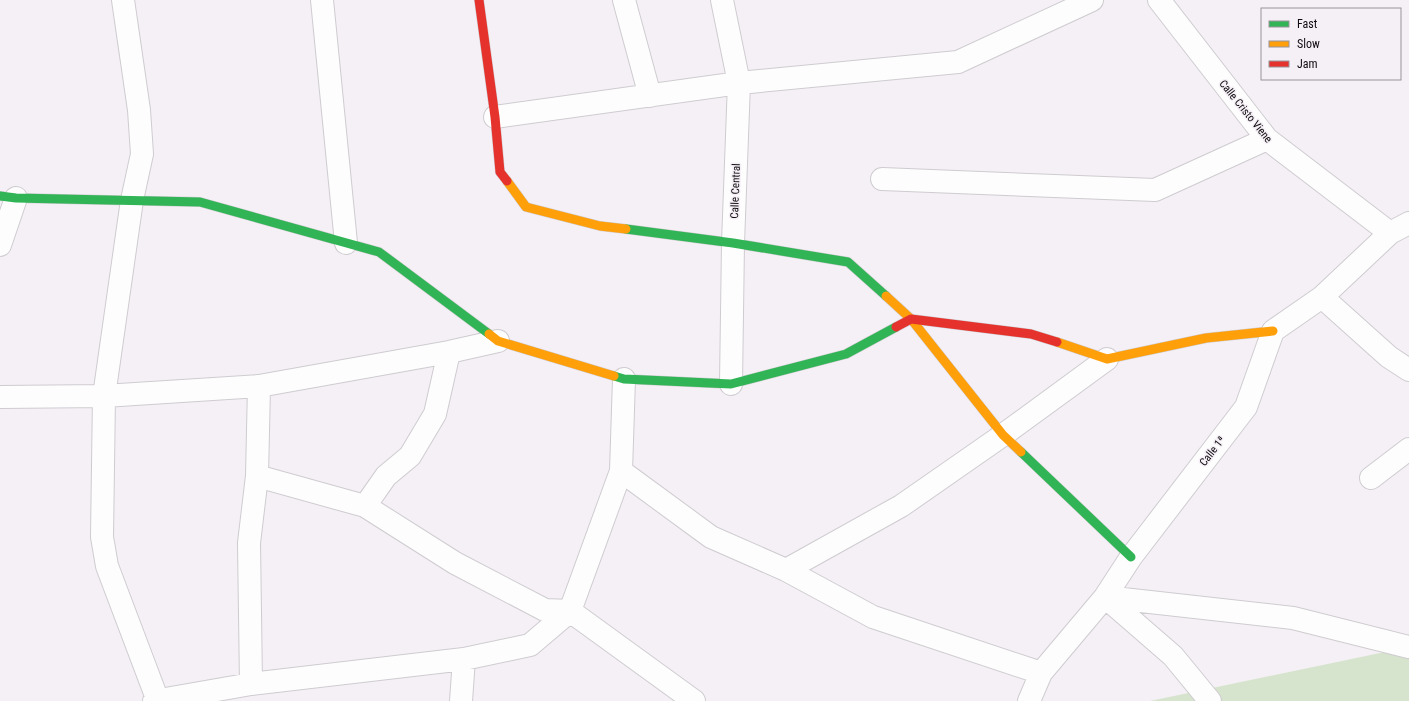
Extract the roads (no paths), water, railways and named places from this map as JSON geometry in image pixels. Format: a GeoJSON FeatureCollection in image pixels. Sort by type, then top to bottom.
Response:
{"type":"FeatureCollection","features":[{"type":"Feature","properties":{"kind":"street"},"geometry":{"type":"LineString","coordinates":[[123,0],[139,110],[142,154],[132,200],[104,396],[102,537],[107,566],[157,701],[251,684],[464,659],[530,645],[570,611],[621,471],[624,380]]}},
{"type":"Feature","properties":{"kind":"street"},"geometry":{"type":"LineString","coordinates":[[322,0],[346,243]]}},
{"type":"Feature","properties":{"kind":"street"},"geometry":{"type":"LineString","coordinates":[[479,0],[495,117],[500,172],[526,206],[600,226],[733,243],[848,262],[911,319],[1003,435],[1131,557]]}},
{"type":"Feature","properties":{"kind":"street"},"geometry":{"type":"LineString","coordinates":[[624,0],[650,96]]}},
{"type":"Feature","properties":{"kind":"street","name":"Calle Central"},"geometry":{"type":"LineString","coordinates":[[722,0],[739,83],[733,243],[731,384]]}},
{"type":"Feature","properties":{"kind":"street"},"geometry":{"type":"LineString","coordinates":[[495,117],[739,83],[958,62],[1092,0]]}},
{"type":"Feature","properties":{"kind":"street","name":"Calle Cristo Viene"},"geometry":{"type":"LineString","coordinates":[[1159,0],[1267,139],[1390,233]]}},
{"type":"Feature","properties":{"kind":"street"},"geometry":{"type":"LineString","coordinates":[[882,180],[1155,190],[1267,139]]}},
{"type":"Feature","properties":{"kind":"street"},"geometry":{"type":"LineString","coordinates":[[0,245],[8,197],[200,202],[379,252],[498,341],[624,380],[731,384],[846,354],[911,319],[1031,334],[1107,359]]}},
{"type":"Feature","properties":{"kind":"street"},"geometry":{"type":"LineString","coordinates":[[786,570],[901,506],[1003,435],[1107,359],[1206,338],[1273,331],[1322,297],[1390,233],[1409,223]]}},
{"type":"Feature","properties":{"kind":"street"},"geometry":{"type":"LineString","coordinates":[[1322,297],[1389,357],[1409,370]]}},
{"type":"Feature","properties":{"kind":"street","name":"Calle 1ª"},"geometry":{"type":"LineString","coordinates":[[1029,701],[1042,673],[1105,597],[1131,557],[1246,407],[1273,331]]}},
{"type":"Feature","properties":{"kind":"street"},"geometry":{"type":"LineString","coordinates":[[0,397],[104,396],[259,386],[448,352],[498,341]]}},
{"type":"Feature","properties":{"kind":"street"},"geometry":{"type":"LineString","coordinates":[[365,506],[386,476],[410,456],[435,414],[448,352]]}},
{"type":"Feature","properties":{"kind":"street"},"geometry":{"type":"LineString","coordinates":[[251,684],[249,543],[257,476],[259,386]]}},
{"type":"Feature","properties":{"kind":"street"},"geometry":{"type":"LineString","coordinates":[[1371,478],[1409,449]]}},
{"type":"Feature","properties":{"kind":"street"},"geometry":{"type":"LineString","coordinates":[[621,471],[711,537],[786,570],[873,617],[1042,673]]}},
{"type":"Feature","properties":{"kind":"street"},"geometry":{"type":"LineString","coordinates":[[257,476],[365,506],[455,563],[545,610],[570,611],[694,701]]}},
{"type":"Feature","properties":{"kind":"street"},"geometry":{"type":"LineString","coordinates":[[1105,597],[1293,618],[1409,647]]}},
{"type":"Feature","properties":{"kind":"street"},"geometry":{"type":"LineString","coordinates":[[1105,597],[1173,656],[1210,701]]}},
{"type":"Feature","properties":{"kind":"street"},"geometry":{"type":"LineString","coordinates":[[461,701],[464,659]]}}]}
